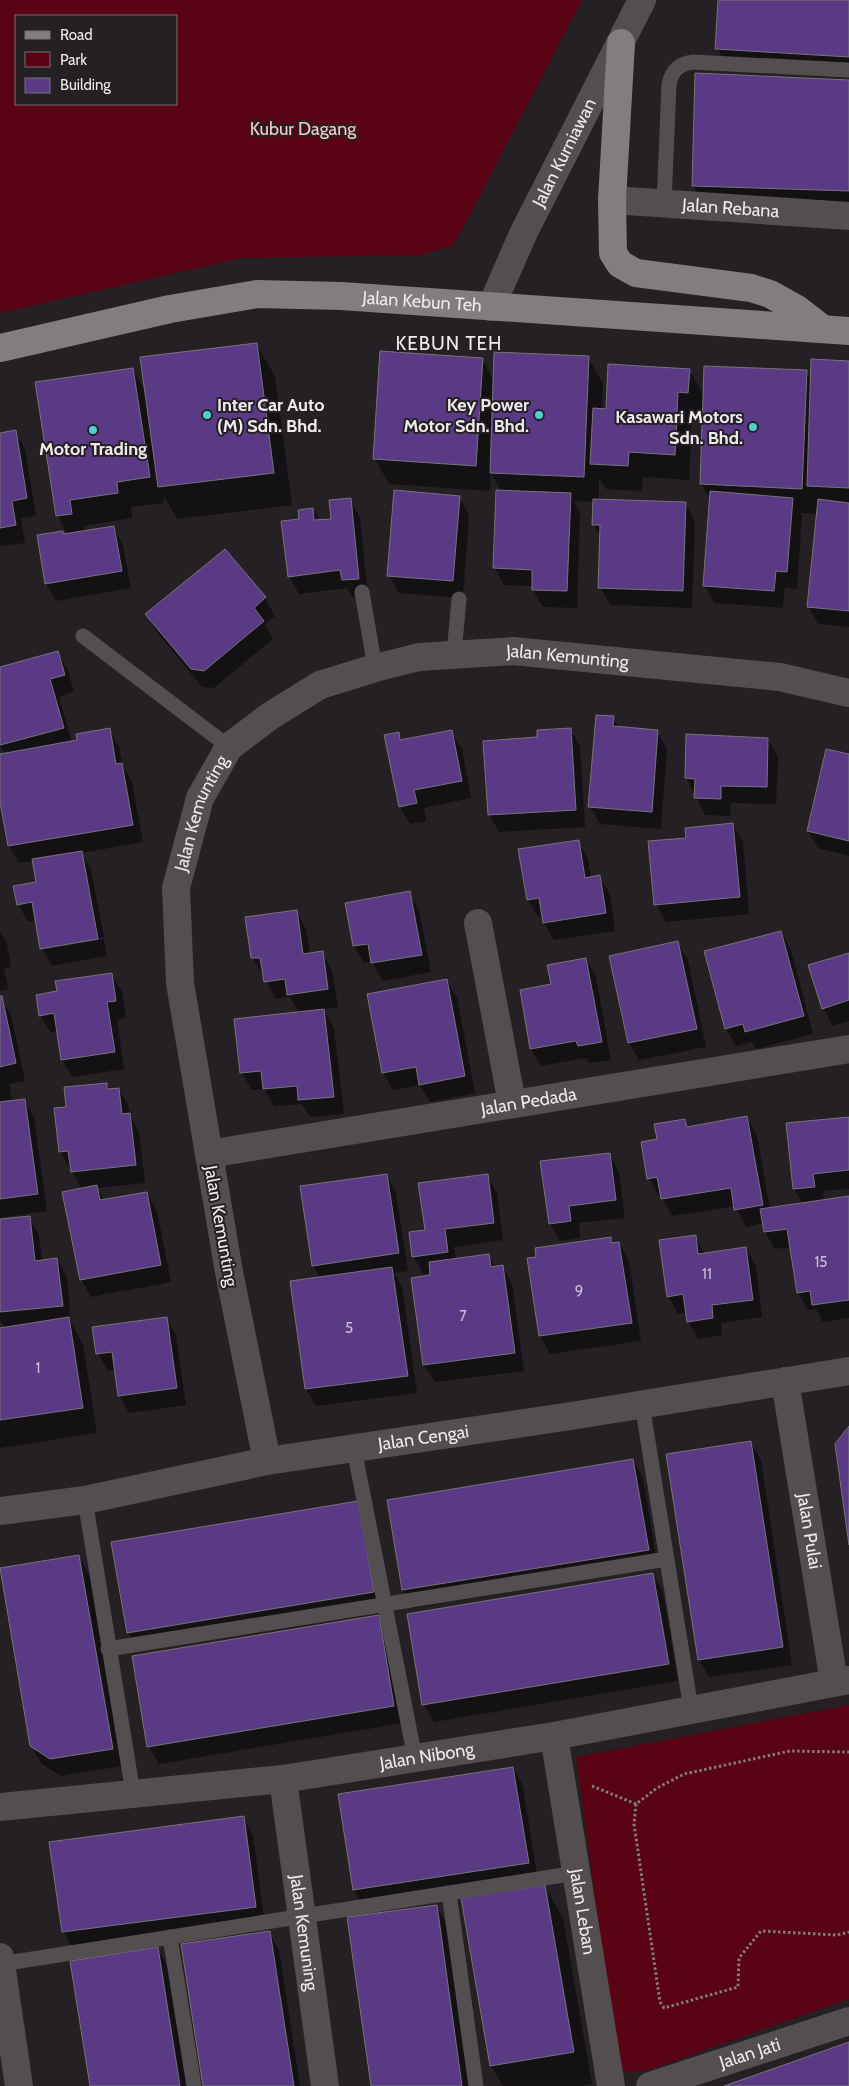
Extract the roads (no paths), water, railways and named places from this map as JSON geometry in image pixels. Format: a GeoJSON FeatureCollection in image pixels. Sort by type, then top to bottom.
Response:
{"type":"FeatureCollection","features":[{"type":"Feature","properties":{"kind":"main road"},"geometry":{"type":"LineString","coordinates":[[621,43],[612,200],[613,254],[620,264],[636,273],[751,288],[770,294],[836,330]]}},
{"type":"Feature","properties":{"kind":"main road","name":"Jalan Kebun Teh"},"geometry":{"type":"LineString","coordinates":[[0,348],[170,310],[257,294],[341,296],[836,330]]}},
{"type":"Feature","properties":{"kind":"street","name":"Jalan Kurniawan"},"geometry":{"type":"LineString","coordinates":[[491,307],[523,234],[642,0]]}},
{"type":"Feature","properties":{"kind":"street","name":"Jalan Rebana"},"geometry":{"type":"LineString","coordinates":[[612,200],[849,216]]}},
{"type":"Feature","properties":{"kind":"street","name":"Jalan Kemunting"},"geometry":{"type":"LineString","coordinates":[[267,1461],[229,1272],[180,984],[176,888],[200,798],[229,747],[270,716],[320,685],[374,668],[419,657],[513,651],[770,676],[849,693]]}},
{"type":"Feature","properties":{"kind":"street"},"geometry":{"type":"LineString","coordinates":[[478,923],[512,1103]]}},
{"type":"Feature","properties":{"kind":"street","name":"Jalan Pedada"},"geometry":{"type":"LineString","coordinates":[[209,1154],[849,1048]]}},
{"type":"Feature","properties":{"kind":"street","name":"Jalan Cengai"},"geometry":{"type":"LineString","coordinates":[[0,1511],[85,1500],[267,1461],[849,1371]]}},
{"type":"Feature","properties":{"kind":"street","name":"Jalan Pulai"},"geometry":{"type":"LineString","coordinates":[[785,1381],[842,1681]]}},
{"type":"Feature","properties":{"kind":"street","name":"Jalan Nibong"},"geometry":{"type":"LineString","coordinates":[[0,1806],[282,1779],[554,1736],[842,1681]]}},
{"type":"Feature","properties":{"kind":"street","name":"Jalan Leban"},"geometry":{"type":"LineString","coordinates":[[554,1736],[611,2086]]}},
{"type":"Feature","properties":{"kind":"street","name":"Jalan Kemuning"},"geometry":{"type":"LineString","coordinates":[[282,1779],[325,2086]]}},
{"type":"Feature","properties":{"kind":"street"},"geometry":{"type":"LineString","coordinates":[[0,1960],[19,2086]]}},
{"type":"Feature","properties":{"kind":"street","name":"Jalan Jati"},"geometry":{"type":"LineString","coordinates":[[650,2086],[849,2021]]}},
{"type":"Feature","properties":{"kind":"lane"},"geometry":{"type":"LineString","coordinates":[[664,204],[669,84],[676,68],[693,62],[849,70]]}},
{"type":"Feature","properties":{"kind":"lane"},"geometry":{"type":"LineString","coordinates":[[362,592],[374,668]]}},
{"type":"Feature","properties":{"kind":"lane"},"geometry":{"type":"LineString","coordinates":[[454,654],[459,599]]}},
{"type":"Feature","properties":{"kind":"lane"},"geometry":{"type":"LineString","coordinates":[[82,636],[229,747]]}},
{"type":"Feature","properties":{"kind":"lane"},"geometry":{"type":"LineString","coordinates":[[642,1404],[691,1709]]}},
{"type":"Feature","properties":{"kind":"lane"},"geometry":{"type":"LineString","coordinates":[[354,1449],[415,1758]]}},
{"type":"Feature","properties":{"kind":"lane"},"geometry":{"type":"LineString","coordinates":[[85,1500],[133,1793]]}},
{"type":"Feature","properties":{"kind":"lane"},"geometry":{"type":"LineString","coordinates":[[108,1649],[667,1559]]}},
{"type":"Feature","properties":{"kind":"lane"},"geometry":{"type":"LineString","coordinates":[[0,1960],[170,1937],[576,1873]]}},
{"type":"Feature","properties":{"kind":"lane"},"geometry":{"type":"LineString","coordinates":[[449,1893],[476,2086]]}},
{"type":"Feature","properties":{"kind":"lane"},"geometry":{"type":"LineString","coordinates":[[170,1937],[194,2086]]}},
{"type":"Feature","properties":{"kind":"place","name":"Inter Car Auto (M) Sdn. Bhd."},"geometry":{"type":"Point","coordinates":[207,415]}},
{"type":"Feature","properties":{"kind":"place","name":"Key Power Motor Sdn. Bhd."},"geometry":{"type":"Point","coordinates":[539,415]}},
{"type":"Feature","properties":{"kind":"place","name":"Kasawari Motors Sdn. Bhd."},"geometry":{"type":"Point","coordinates":[753,427]}},
{"type":"Feature","properties":{"kind":"place","name":"Motor Trading"},"geometry":{"type":"Point","coordinates":[93,430]}},
{"type":"Feature","properties":{"kind":"district","name":"KEBUN TEH"},"geometry":{"type":"Point","coordinates":[449,343]}},
{"type":"Feature","properties":{"kind":"park label","name":"Kubur Dagang"},"geometry":{"type":"Point","coordinates":[303,129]}}]}
